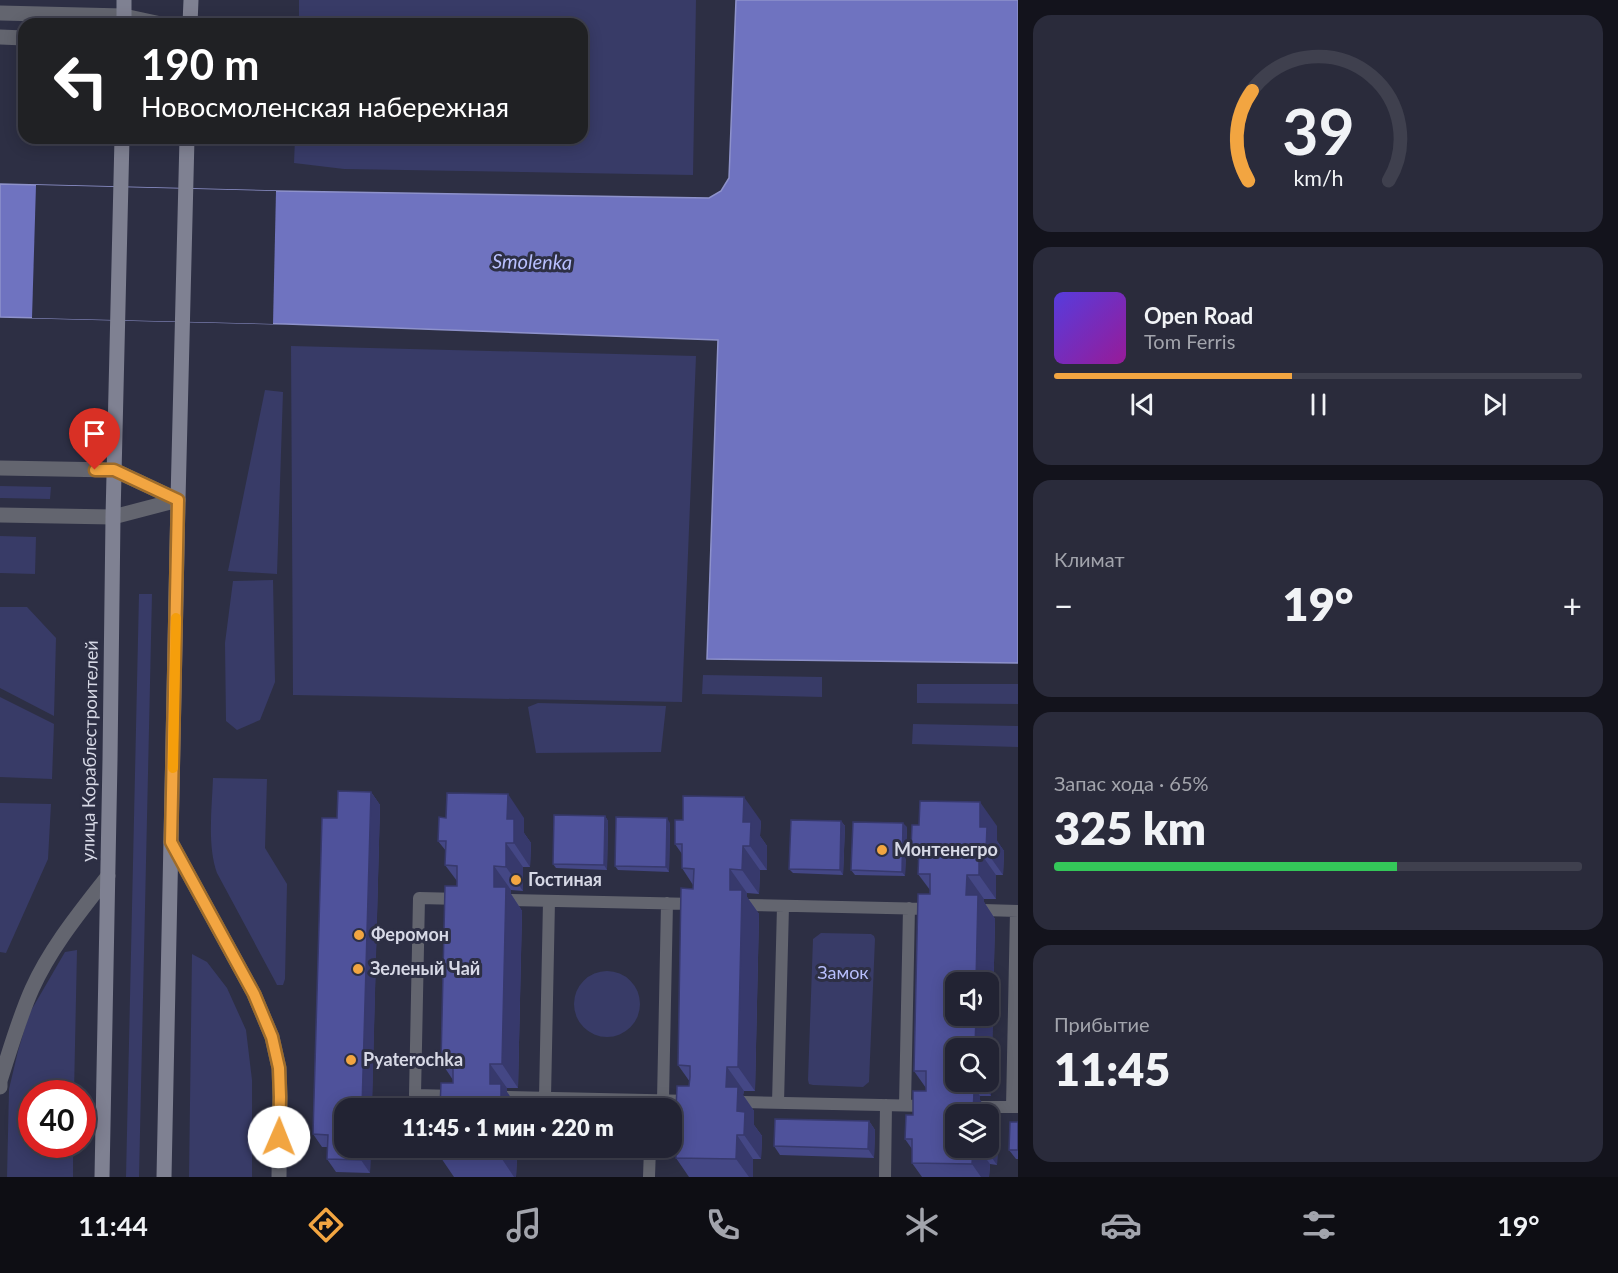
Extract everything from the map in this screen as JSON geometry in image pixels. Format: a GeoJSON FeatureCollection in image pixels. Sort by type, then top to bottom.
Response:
{"type":"FeatureCollection","features":[{"type":"Feature","properties":{"kind":"main road"},"geometry":{"type":"LineString","coordinates":[[124,0],[124,18]]}},
{"type":"Feature","properties":{"kind":"main road"},"geometry":{"type":"LineString","coordinates":[[190,18],[191,0]]}},
{"type":"Feature","properties":{"kind":"main road","name":"улица Кораблестроителей"},"geometry":{"type":"LineString","coordinates":[[102,1177],[122,144]]}},
{"type":"Feature","properties":{"kind":"main road"},"geometry":{"type":"LineString","coordinates":[[164,1177],[188,144]]}},
{"type":"Feature","properties":{"kind":"street"},"geometry":{"type":"LineString","coordinates":[[0,13],[89,18]]}},
{"type":"Feature","properties":{"kind":"street"},"geometry":{"type":"LineString","coordinates":[[0,37],[18,38]]}},
{"type":"Feature","properties":{"kind":"street"},"geometry":{"type":"LineString","coordinates":[[0,468],[114,470],[178,500]]}},
{"type":"Feature","properties":{"kind":"street"},"geometry":{"type":"LineString","coordinates":[[0,514],[113,517],[178,500]]}},
{"type":"Feature","properties":{"kind":"street"},"geometry":{"type":"LineString","coordinates":[[171,842],[254,994],[272,1037],[280,1077],[279,1177]]}},
{"type":"Feature","properties":{"kind":"street"},"geometry":{"type":"LineString","coordinates":[[0,1087],[0,1081],[32,988],[61,937],[108,876]]}},
{"type":"Feature","properties":{"kind":"lane"},"geometry":{"type":"LineString","coordinates":[[470,1096],[415,1095],[415,1084],[419,898],[474,899]]}},
{"type":"Feature","properties":{"kind":"lane"},"geometry":{"type":"LineString","coordinates":[[511,900],[710,904]]}},
{"type":"Feature","properties":{"kind":"lane"},"geometry":{"type":"LineString","coordinates":[[507,1097],[545,1098],[549,901]]}},
{"type":"Feature","properties":{"kind":"lane"},"geometry":{"type":"LineString","coordinates":[[655,1098],[667,903]]}},
{"type":"Feature","properties":{"kind":"lane"},"geometry":{"type":"LineString","coordinates":[[747,905],[946,909]]}},
{"type":"Feature","properties":{"kind":"lane"},"geometry":{"type":"LineString","coordinates":[[778,1102],[783,906]]}},
{"type":"Feature","properties":{"kind":"lane"},"geometry":{"type":"LineString","coordinates":[[904,1105],[909,908]]}},
{"type":"Feature","properties":{"kind":"lane"},"geometry":{"type":"LineString","coordinates":[[983,910],[1017,910],[1015,1107],[999,1107]]}},
{"type":"Feature","properties":{"kind":"lane"},"geometry":{"type":"LineString","coordinates":[[682,1102],[706,1101]]}},
{"type":"Feature","properties":{"kind":"lane"},"geometry":{"type":"LineString","coordinates":[[743,1102],[943,1106]]}},
{"type":"Feature","properties":{"kind":"lane"},"geometry":{"type":"LineString","coordinates":[[885,1177],[886,1105]]}},
{"type":"Feature","properties":{"kind":"lane"},"geometry":{"type":"LineString","coordinates":[[649,1177],[650,1158]]}},
{"type":"Feature","properties":{"kind":"green space"},"geometry":{"type":"Polygon","coordinates":[[[299,0],[696,0],[693,175],[344,169],[294,163],[295,144],[588,144],[588,18],[299,18],[299,0]]]}},
{"type":"Feature","properties":{"kind":"green space"},"geometry":{"type":"Polygon","coordinates":[[[291,346],[696,356],[682,702],[293,695],[291,346]]]}},
{"type":"Feature","properties":{"kind":"green space"},"geometry":{"type":"Polygon","coordinates":[[[265,390],[283,392],[277,574],[228,571],[265,390]]]}},
{"type":"Feature","properties":{"kind":"green space"},"geometry":{"type":"Polygon","coordinates":[[[0,486],[51,487],[50,499],[0,498],[0,486]]]}},
{"type":"Feature","properties":{"kind":"green space"},"geometry":{"type":"Polygon","coordinates":[[[0,536],[36,537],[35,574],[0,573],[0,536]]]}},
{"type":"Feature","properties":{"kind":"green space"},"geometry":{"type":"Polygon","coordinates":[[[273,580],[275,682],[260,720],[237,730],[226,721],[225,643],[233,581],[273,580]]]}},
{"type":"Feature","properties":{"kind":"green space"},"geometry":{"type":"Polygon","coordinates":[[[139,594],[152,594],[139,1177],[126,1177],[139,594]]]}},
{"type":"Feature","properties":{"kind":"green space"},"geometry":{"type":"Polygon","coordinates":[[[0,607],[27,607],[56,638],[54,716],[0,688],[0,607]]]}},
{"type":"Feature","properties":{"kind":"green space"},"geometry":{"type":"Polygon","coordinates":[[[703,675],[822,677],[822,697],[702,694],[703,675]]]}},
{"type":"Feature","properties":{"kind":"green space"},"geometry":{"type":"Polygon","coordinates":[[[917,684],[1018,684],[1018,704],[917,703],[917,684]]]}},
{"type":"Feature","properties":{"kind":"green space"},"geometry":{"type":"Polygon","coordinates":[[[0,697],[54,724],[52,779],[0,777],[0,697]]]}},
{"type":"Feature","properties":{"kind":"green space"},"geometry":{"type":"Polygon","coordinates":[[[538,703],[666,706],[661,752],[536,753],[528,707],[538,703]]]}},
{"type":"Feature","properties":{"kind":"green space"},"geometry":{"type":"Polygon","coordinates":[[[913,724],[1018,726],[1018,747],[912,744],[913,724]]]}},
{"type":"Feature","properties":{"kind":"green space"},"geometry":{"type":"Polygon","coordinates":[[[213,778],[267,779],[265,848],[287,884],[283,985],[277,985],[217,873],[211,839],[213,778]]]}},
{"type":"Feature","properties":{"kind":"green space"},"geometry":{"type":"Polygon","coordinates":[[[0,803],[51,804],[48,859],[6,953],[0,952],[0,803]]]}},
{"type":"Feature","properties":{"kind":"green space","name":"Замок"},"geometry":{"type":"Polygon","coordinates":[[[821,933],[871,934],[875,939],[869,1082],[863,1087],[809,1084],[813,939],[821,933]]]}},
{"type":"Feature","properties":{"kind":"green space"},"geometry":{"type":"Polygon","coordinates":[[[77,950],[74,1080],[18,1080],[18,1158],[73,1158],[73,1177],[7,1177],[9,1089],[18,1051],[29,1014],[65,952],[77,950]]]}},
{"type":"Feature","properties":{"kind":"green space"},"geometry":{"type":"Polygon","coordinates":[[[192,954],[207,962],[227,988],[246,1030],[252,1080],[252,1177],[189,1177],[192,954]]]}},
{"type":"Feature","properties":{"kind":"green space"},"geometry":{"type":"Polygon","coordinates":[[[600,971],[614,971],[626,976],[635,985],[640,1004],[638,1017],[631,1028],[614,1037],[600,1037],[588,1032],[579,1023],[574,1011],[574,997],[579,985],[588,976],[600,971]]]}},
{"type":"Feature","properties":{"kind":"water","name":"Smolenka"},"geometry":{"type":"Polygon","coordinates":[[[736,0],[1018,0],[1018,663],[707,659],[718,340],[286,324],[0,317],[0,184],[709,198],[721,191],[729,178],[736,0]]]}},
{"type":"Feature","properties":{"kind":"pier"},"geometry":{"type":"Polygon","coordinates":[[[36,185],[276,191],[273,324],[32,318],[36,185]]]}},
{"type":"Feature","properties":{"kind":"building"},"geometry":{"type":"Polygon","coordinates":[[[338,791],[371,792],[362,1098],[334,1098],[334,1158],[361,1158],[361,1160],[327,1159],[328,1135],[313,1134],[322,818],[337,818],[338,791]]]}},
{"type":"Feature","properties":{"kind":"building"},"geometry":{"type":"Polygon","coordinates":[[[447,793],[508,794],[507,819],[514,819],[514,843],[506,843],[506,867],[494,866],[494,887],[506,887],[502,1064],[490,1064],[490,1084],[501,1084],[501,1098],[440,1098],[441,1083],[453,1083],[453,1063],[441,1062],[445,886],[457,886],[457,866],[445,865],[446,841],[438,841],[439,817],[446,818],[447,793]]]}},
{"type":"Feature","properties":{"kind":"building"},"geometry":{"type":"Polygon","coordinates":[[[683,796],[744,797],[743,822],[751,822],[750,846],[743,846],[742,870],[730,869],[730,890],[742,890],[738,1067],[727,1067],[726,1087],[738,1087],[737,1111],[745,1112],[744,1135],[737,1135],[736,1159],[676,1158],[682,1158],[682,1098],[676,1098],[677,1086],[689,1086],[690,1077],[690,1066],[678,1065],[681,888],[693,889],[694,869],[682,868],[682,844],[675,844],[675,820],[683,820],[683,796]]]}},
{"type":"Feature","properties":{"kind":"building"},"geometry":{"type":"Polygon","coordinates":[[[920,801],[980,802],[980,827],[987,827],[986,851],[979,851],[979,875],[967,875],[966,895],[978,895],[976,972],[945,972],[945,1026],[976,1026],[975,1038],[945,1038],[945,1092],[974,1092],[973,1104],[945,1104],[945,1158],[972,1158],[972,1164],[912,1163],[912,1139],[905,1139],[906,1115],[913,1115],[913,1091],[926,1091],[926,1071],[914,1071],[918,894],[930,894],[930,874],[918,874],[919,849],[911,849],[912,825],[919,825],[920,801]]]}},
{"type":"Feature","properties":{"kind":"building"},"geometry":{"type":"Polygon","coordinates":[[[554,815],[605,816],[604,865],[553,864],[554,815]]]}},
{"type":"Feature","properties":{"kind":"building"},"geometry":{"type":"Polygon","coordinates":[[[616,817],[667,818],[666,867],[615,866],[616,817]]]}},
{"type":"Feature","properties":{"kind":"building"},"geometry":{"type":"Polygon","coordinates":[[[791,820],[841,821],[840,870],[789,869],[791,820]]]}},
{"type":"Feature","properties":{"kind":"building"},"geometry":{"type":"Polygon","coordinates":[[[853,822],[903,823],[902,872],[851,870],[853,822]]]}},
{"type":"Feature","properties":{"kind":"building"},"geometry":{"type":"Polygon","coordinates":[[[775,1119],[869,1121],[868,1149],[774,1146],[775,1119]]]}},
{"type":"Feature","properties":{"kind":"building"},"geometry":{"type":"Polygon","coordinates":[[[1010,1122],[1018,1122],[1018,1150],[1009,1150],[1010,1122]]]}},
{"type":"Feature","properties":{"kind":"slow traffic"},"geometry":{"type":"LineString","coordinates":[[173,768],[176,618]]}},
{"type":"Feature","properties":{"kind":"place","name":"Монтенегро"},"geometry":{"type":"Point","coordinates":[882,850]}},
{"type":"Feature","properties":{"kind":"place","name":"Гостиная"},"geometry":{"type":"Point","coordinates":[516,880]}},
{"type":"Feature","properties":{"kind":"place","name":"Феромон"},"geometry":{"type":"Point","coordinates":[359,935]}},
{"type":"Feature","properties":{"kind":"place","name":"Зеленый Чай"},"geometry":{"type":"Point","coordinates":[358,969]}},
{"type":"Feature","properties":{"kind":"place","name":"Pyaterochka"},"geometry":{"type":"Point","coordinates":[351,1060]}},
{"type":"Feature","properties":{"kind":"route"},"geometry":{"type":"LineString","coordinates":[[95,470],[114,470],[178,500],[171,842],[254,994],[272,1037],[279,1068],[279,1137]]}}]}
